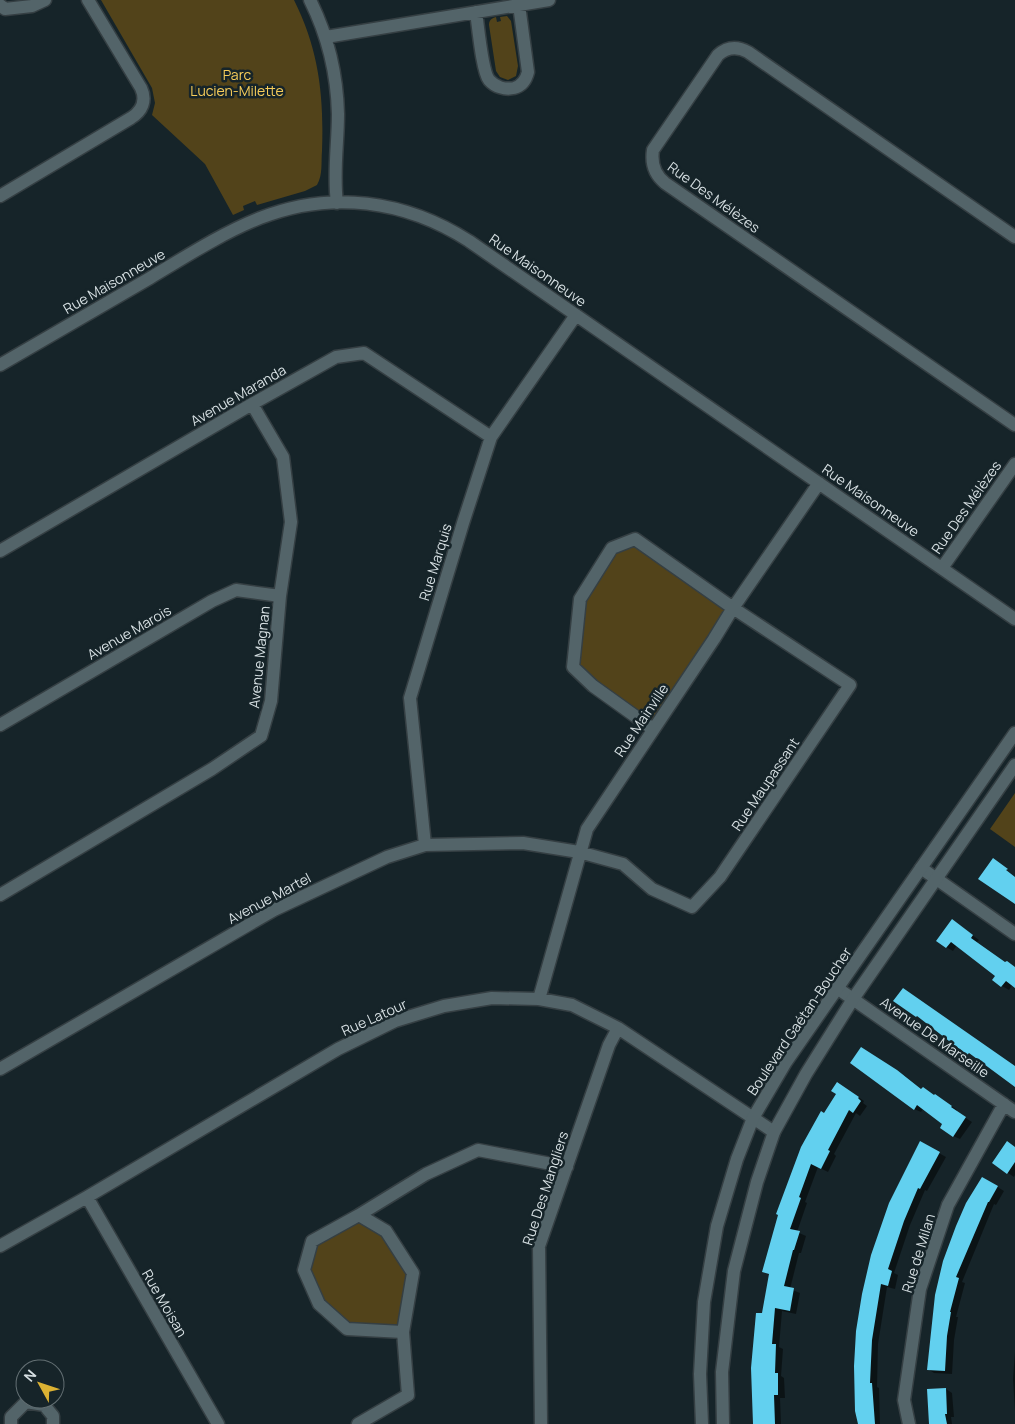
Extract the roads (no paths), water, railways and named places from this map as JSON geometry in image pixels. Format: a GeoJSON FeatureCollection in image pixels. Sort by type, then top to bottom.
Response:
{"type":"FeatureCollection","features":[{"type":"Feature","properties":{"kind":"street"},"geometry":{"type":"LineString","coordinates":[[0,5],[5,9],[32,6],[45,0]]}},
{"type":"Feature","properties":{"kind":"street"},"geometry":{"type":"LineString","coordinates":[[0,196],[131,118],[142,108],[144,100],[141,88],[88,0]]}},
{"type":"Feature","properties":{"kind":"street"},"geometry":{"type":"LineString","coordinates":[[310,0],[326,37],[333,64],[338,114],[335,178],[337,203]]}},
{"type":"Feature","properties":{"kind":"street"},"geometry":{"type":"LineString","coordinates":[[326,37],[549,0]]}},
{"type":"Feature","properties":{"kind":"street"},"geometry":{"type":"LineString","coordinates":[[476,12],[488,78],[499,88],[511,89],[521,85],[526,79],[528,72],[520,5]]}},
{"type":"Feature","properties":{"kind":"street","name":"Rue Des Mélèzes"},"geometry":{"type":"LineString","coordinates":[[1015,236],[741,48],[728,48],[718,55],[653,150],[654,168],[658,176],[665,183],[1015,425]]}},
{"type":"Feature","properties":{"kind":"street","name":"Rue Maisonneuve"},"geometry":{"type":"LineString","coordinates":[[0,365],[252,222],[295,208],[337,203],[359,203],[390,207],[420,215],[442,225],[480,248],[1015,619]]}},
{"type":"Feature","properties":{"kind":"street","name":"Rue Marquis"},"geometry":{"type":"LineString","coordinates":[[425,845],[410,698],[491,438],[576,314]]}},
{"type":"Feature","properties":{"kind":"street","name":"Avenue Maranda"},"geometry":{"type":"LineString","coordinates":[[0,551],[336,357],[364,353],[491,438]]}},
{"type":"Feature","properties":{"kind":"street","name":"Avenue Magnan"},"geometry":{"type":"LineString","coordinates":[[0,895],[212,769],[261,736],[272,701],[280,596],[291,522],[283,457],[252,404]]}},
{"type":"Feature","properties":{"kind":"street","name":"Rue Des Mélèzes"},"geometry":{"type":"LineString","coordinates":[[942,568],[1015,464]]}},
{"type":"Feature","properties":{"kind":"street","name":"Rue Mainville"},"geometry":{"type":"LineString","coordinates":[[539,998],[587,829],[733,608],[819,483]]}},
{"type":"Feature","properties":{"kind":"street"},"geometry":{"type":"LineString","coordinates":[[653,729],[593,686],[573,667],[580,598],[612,548],[635,539],[733,608]]}},
{"type":"Feature","properties":{"kind":"street","name":"Avenue Marois"},"geometry":{"type":"LineString","coordinates":[[0,725],[212,601],[236,590],[280,596]]}},
{"type":"Feature","properties":{"kind":"street","name":"Rue Maupassant"},"geometry":{"type":"LineString","coordinates":[[579,852],[622,864],[652,889],[692,907],[720,877],[850,685],[733,608]]}},
{"type":"Feature","properties":{"kind":"street","name":"Boulevard Gaétan-Boucher"},"geometry":{"type":"LineString","coordinates":[[702,1424],[700,1374],[704,1302],[717,1226],[737,1159],[753,1118],[786,1062],[1015,733]]}},
{"type":"Feature","properties":{"kind":"street"},"geometry":{"type":"LineString","coordinates":[[724,1424],[722,1372],[734,1271],[757,1182],[774,1132],[806,1074],[853,999],[1015,765]]}},
{"type":"Feature","properties":{"kind":"street","name":"Avenue Martel"},"geometry":{"type":"LineString","coordinates":[[0,1069],[274,910],[387,857],[425,845],[523,843],[579,852]]}},
{"type":"Feature","properties":{"kind":"street"},"geometry":{"type":"LineString","coordinates":[[921,868],[1015,934]]}},
{"type":"Feature","properties":{"kind":"street","name":"Avenue De Marseille"},"geometry":{"type":"LineString","coordinates":[[837,988],[1015,1112]]}},
{"type":"Feature","properties":{"kind":"street","name":"Rue Latour"},"geometry":{"type":"LineString","coordinates":[[0,1246],[338,1049],[395,1021],[444,1006],[492,998],[539,998],[572,1005],[618,1028],[774,1132]]}},
{"type":"Feature","properties":{"kind":"street","name":"Rue Des Mangliers"},"geometry":{"type":"LineString","coordinates":[[541,1424],[539,1246],[609,1044],[618,1028]]}},
{"type":"Feature","properties":{"kind":"street","name":"Rue de Milan"},"geometry":{"type":"LineString","coordinates":[[909,1424],[904,1400],[920,1289],[948,1205],[1004,1104]]}},
{"type":"Feature","properties":{"kind":"street"},"geometry":{"type":"LineString","coordinates":[[402,1332],[347,1329],[319,1304],[304,1270],[312,1242],[426,1174],[478,1150],[567,1167]]}},
{"type":"Feature","properties":{"kind":"street","name":"Rue Moisan"},"geometry":{"type":"LineString","coordinates":[[87,1197],[218,1424]]}},
{"type":"Feature","properties":{"kind":"street"},"geometry":{"type":"LineString","coordinates":[[358,1424],[408,1395],[402,1332],[412,1273],[386,1231],[359,1215]]}},
{"type":"Feature","properties":{"kind":"street"},"geometry":{"type":"LineString","coordinates":[[10,1424],[11,1417],[26,1402],[44,1405],[53,1416],[53,1424]]}},
{"type":"Feature","properties":{"kind":"park label","name":"Parc Lucien-Milette"},"geometry":{"type":"Point","coordinates":[237,82]}}]}
